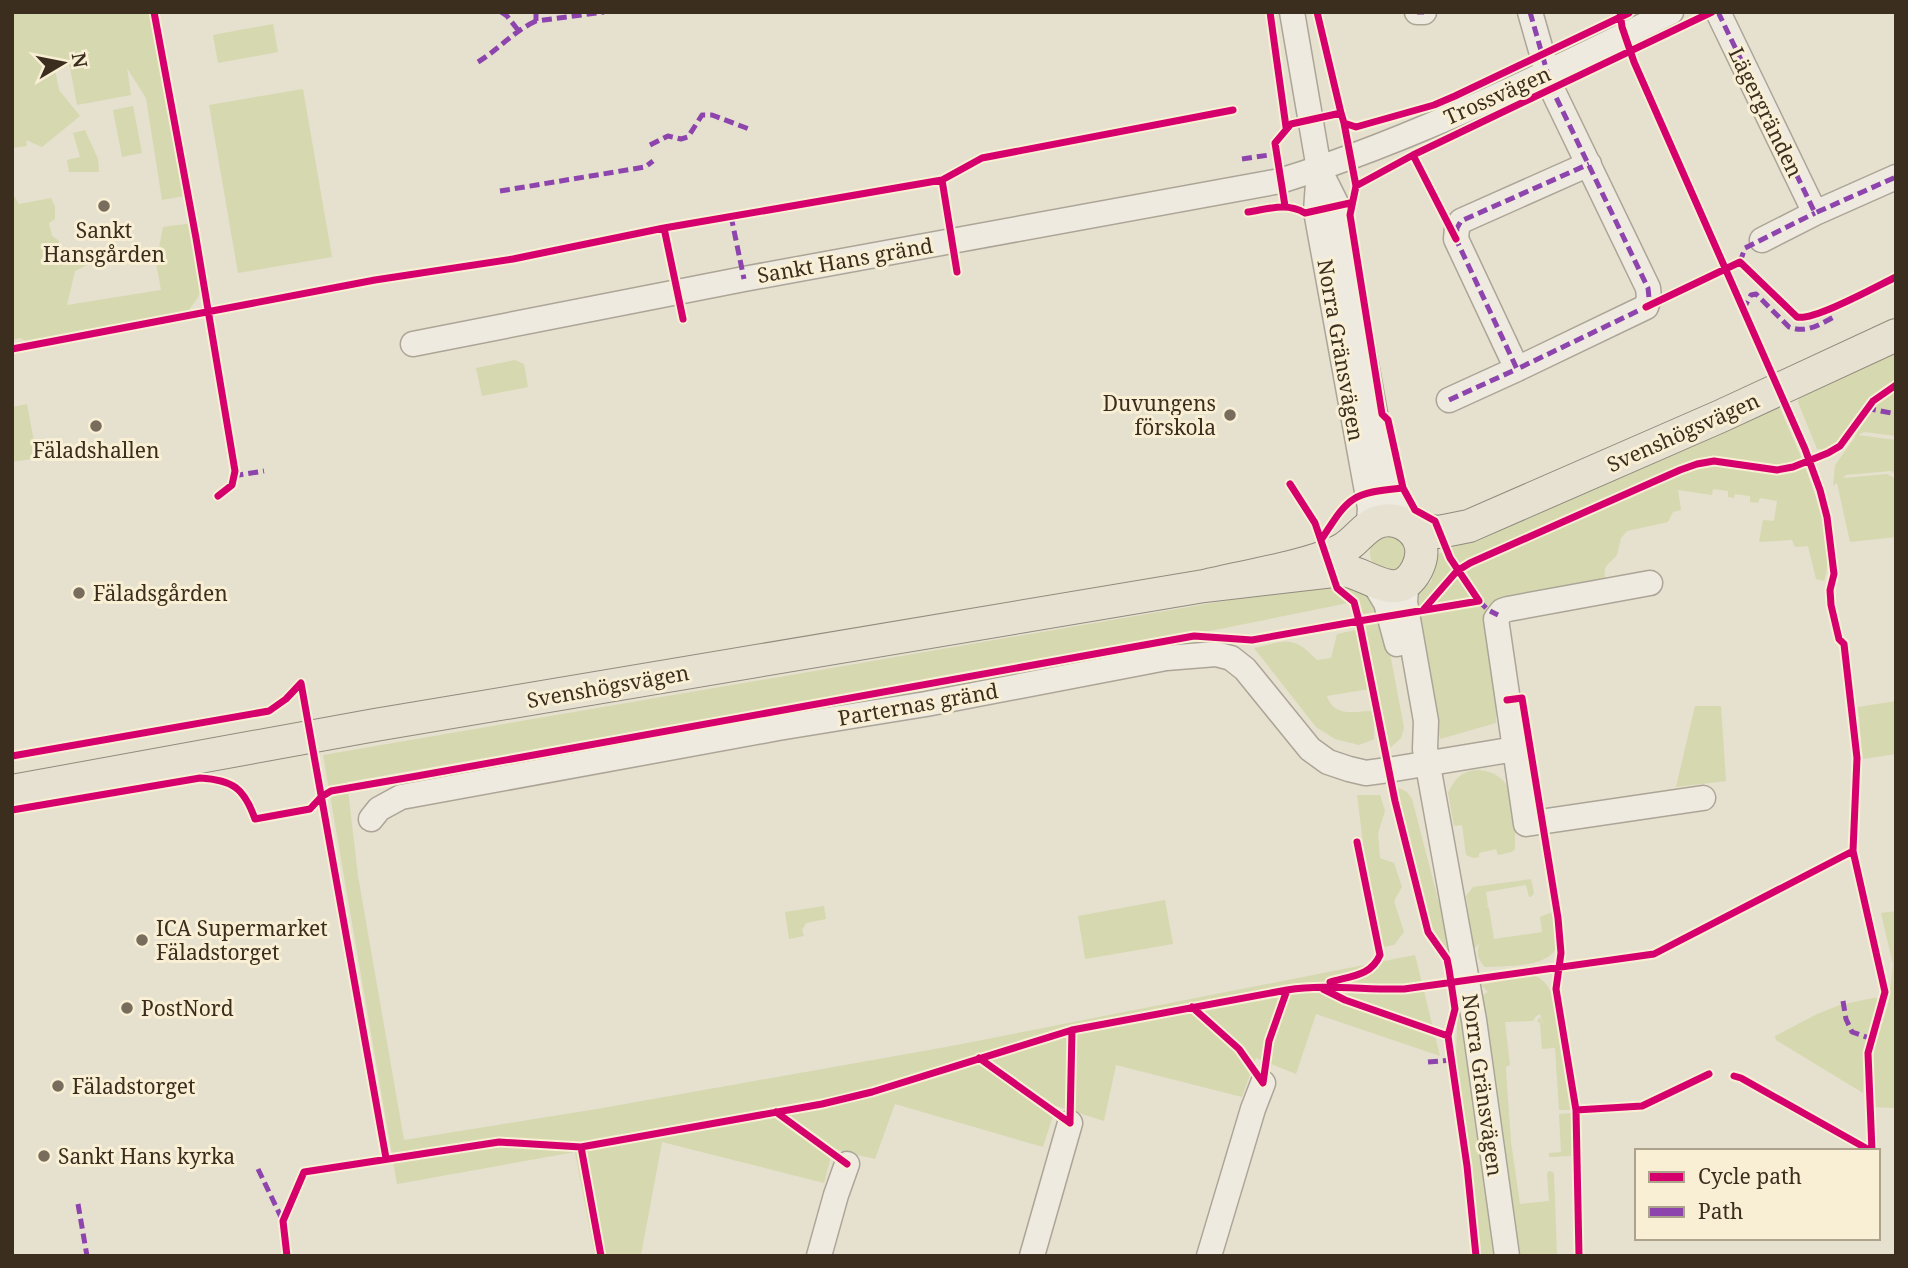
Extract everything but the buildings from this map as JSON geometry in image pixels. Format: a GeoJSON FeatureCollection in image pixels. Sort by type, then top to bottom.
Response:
{"type":"FeatureCollection","features":[{"type":"Feature","properties":{"kind":"main road","name":"Svenshögsvägen"},"geometry":{"type":"LineString","coordinates":[[1204,586],[1342,550],[1374,523],[1385,520],[1439,532],[1469,526],[1709,422],[1896,335]]}},
{"type":"Feature","properties":{"kind":"main road","name":"Svenshögsvägen"},"geometry":{"type":"LineString","coordinates":[[12,791],[375,725],[1204,586],[1342,570],[1395,586],[1413,575],[1469,526]]}},
{"type":"Feature","properties":{"kind":"main road"},"geometry":{"type":"LineString","coordinates":[[1408,527],[1418,537],[1421,548],[1421,559],[1413,575]]}},
{"type":"Feature","properties":{"kind":"main road"},"geometry":{"type":"LineString","coordinates":[[1362,534],[1356,558],[1370,580]]}},
{"type":"Feature","properties":{"kind":"street","name":"Norra Gränsvägen"},"geometry":{"type":"LineString","coordinates":[[1292,12],[1319,169],[1316,211],[1370,508],[1369,521],[1362,534]]}},
{"type":"Feature","properties":{"kind":"street"},"geometry":{"type":"LineString","coordinates":[[1417,12],[1424,12]]}},
{"type":"Feature","properties":{"kind":"street"},"geometry":{"type":"LineString","coordinates":[[1449,400],[1646,307],[1649,298],[1648,288],[1546,74],[1530,12]]}},
{"type":"Feature","properties":{"kind":"street","name":"Trossvägen"},"geometry":{"type":"LineString","coordinates":[[1319,169],[1406,135],[1546,74],[1671,12]]}},
{"type":"Feature","properties":{"kind":"street","name":"Lägergränden"},"geometry":{"type":"LineString","coordinates":[[1718,12],[1815,213]]}},
{"type":"Feature","properties":{"kind":"street"},"geometry":{"type":"LineString","coordinates":[[1517,369],[1456,239],[1457,228],[1461,221],[1589,164]]}},
{"type":"Feature","properties":{"kind":"street","name":"Norra Gränsvägen"},"geometry":{"type":"LineString","coordinates":[[1319,169],[1337,205],[1389,490],[1396,512],[1408,527]]}},
{"type":"Feature","properties":{"kind":"street","name":"Sankt Hans gränd"},"geometry":{"type":"LineString","coordinates":[[413,344],[757,276],[1280,181],[1319,169]]}},
{"type":"Feature","properties":{"kind":"street"},"geometry":{"type":"LineString","coordinates":[[1762,240],[1896,177]]}},
{"type":"Feature","properties":{"kind":"street","name":"Norra Gränsvägen"},"geometry":{"type":"LineString","coordinates":[[1413,575],[1406,589],[1405,602],[1426,721],[1427,756],[1474,1020],[1507,1256]]}},
{"type":"Feature","properties":{"kind":"street","name":"Norra Gränsvägen"},"geometry":{"type":"LineString","coordinates":[[1370,580],[1390,616],[1412,724],[1427,756]]}},
{"type":"Feature","properties":{"kind":"street"},"geometry":{"type":"LineString","coordinates":[[1650,583],[1508,609],[1498,615],[1496,630],[1526,824],[1703,798]]}},
{"type":"Feature","properties":{"kind":"street","name":"Parternas gränd"},"geometry":{"type":"LineString","coordinates":[[371,819],[379,809],[401,797],[790,725],[926,704],[1166,657],[1216,654],[1231,658],[1245,669],[1310,749],[1328,762],[1366,773],[1427,756],[1515,749]]}},
{"type":"Feature","properties":{"kind":"street"},"geometry":{"type":"LineString","coordinates":[[1209,1256],[1263,1083]]}},
{"type":"Feature","properties":{"kind":"street"},"geometry":{"type":"LineString","coordinates":[[1032,1256],[1070,1123]]}},
{"type":"Feature","properties":{"kind":"street"},"geometry":{"type":"LineString","coordinates":[[819,1256],[847,1164]]}},
{"type":"Feature","properties":{"kind":"green space"},"geometry":{"type":"Polygon","coordinates":[[[12,12],[149,12],[184,196],[162,200],[146,98],[127,68],[131,95],[77,105],[69,62],[54,65],[59,90],[80,116],[42,147],[26,140],[27,146],[12,148],[12,12]]]}},
{"type":"Feature","properties":{"kind":"green space"},"geometry":{"type":"Polygon","coordinates":[[[273,24],[278,52],[218,63],[213,35],[273,24]]]}},
{"type":"Feature","properties":{"kind":"green space"},"geometry":{"type":"Polygon","coordinates":[[[303,89],[332,257],[238,273],[209,105],[303,89]]]}},
{"type":"Feature","properties":{"kind":"green space"},"geometry":{"type":"Polygon","coordinates":[[[133,106],[142,153],[122,157],[113,110],[133,106]]]}},
{"type":"Feature","properties":{"kind":"green space"},"geometry":{"type":"Polygon","coordinates":[[[85,130],[98,159],[99,172],[69,172],[67,160],[80,157],[73,133],[85,130]]]}},
{"type":"Feature","properties":{"kind":"green space"},"geometry":{"type":"Polygon","coordinates":[[[12,193],[19,204],[51,198],[55,207],[55,219],[49,223],[52,236],[59,241],[60,259],[82,259],[82,249],[90,249],[89,264],[75,271],[67,305],[161,290],[156,263],[163,227],[193,223],[201,290],[197,299],[188,311],[26,341],[20,338],[12,340],[12,193]]]}},
{"type":"Feature","properties":{"kind":"green space"},"geometry":{"type":"Polygon","coordinates":[[[1896,353],[1896,436],[1864,432],[1858,435],[1896,440],[1896,475],[1891,471],[1846,475],[1843,478],[1887,474],[1896,479],[1896,537],[1850,542],[1837,483],[1833,486],[1835,465],[1856,436],[1826,450],[1817,449],[1798,402],[1800,395],[1896,353]]]}},
{"type":"Feature","properties":{"kind":"green space"},"geometry":{"type":"Polygon","coordinates":[[[515,360],[524,364],[528,387],[482,396],[476,368],[515,360]]]}},
{"type":"Feature","properties":{"kind":"green space"},"geometry":{"type":"Polygon","coordinates":[[[1777,402],[1814,490],[1821,515],[1827,562],[1824,581],[1816,579],[1808,546],[1795,547],[1792,540],[1759,542],[1763,520],[1774,521],[1777,501],[1760,498],[1758,503],[1750,502],[1750,496],[1735,494],[1734,498],[1728,497],[1728,491],[1713,489],[1712,495],[1678,490],[1681,510],[1673,512],[1668,522],[1627,531],[1621,538],[1617,555],[1605,569],[1606,583],[1494,605],[1496,723],[1440,739],[1415,592],[1431,582],[1438,554],[1777,402]]]}},
{"type":"Feature","properties":{"kind":"green space"},"geometry":{"type":"Polygon","coordinates":[[[27,404],[37,458],[12,462],[12,407],[27,404]]]}},
{"type":"Feature","properties":{"kind":"green space"},"geometry":{"type":"Polygon","coordinates":[[[1388,535],[1401,540],[1406,553],[1401,566],[1388,571],[1375,566],[1370,553],[1375,540],[1388,535]]]}},
{"type":"Feature","properties":{"kind":"green space"},"geometry":{"type":"Polygon","coordinates":[[[1340,581],[1359,582],[1381,611],[1363,614],[1358,601],[1210,631],[347,782],[358,876],[404,1140],[946,1047],[1415,955],[1440,1056],[1316,1014],[1296,1074],[1256,1058],[1242,1097],[1116,1065],[1104,1121],[1056,1106],[1043,1147],[895,1104],[875,1159],[833,1149],[824,1183],[662,1142],[641,1255],[643,1256],[595,1256],[575,1152],[397,1184],[323,755],[1340,581]]]}},
{"type":"Feature","properties":{"kind":"green space"},"geometry":{"type":"Polygon","coordinates":[[[1384,621],[1404,728],[1401,738],[1390,748],[1365,626],[1384,621]]]}},
{"type":"Feature","properties":{"kind":"green space"},"geometry":{"type":"Polygon","coordinates":[[[1356,630],[1369,689],[1327,696],[1334,708],[1346,712],[1374,711],[1374,739],[1359,745],[1335,739],[1316,727],[1254,648],[1288,642],[1301,646],[1317,660],[1331,658],[1337,634],[1356,630]]]}},
{"type":"Feature","properties":{"kind":"green space"},"geometry":{"type":"Polygon","coordinates":[[[1896,701],[1896,754],[1863,759],[1858,707],[1896,701]]]}},
{"type":"Feature","properties":{"kind":"green space"},"geometry":{"type":"Polygon","coordinates":[[[1695,706],[1721,706],[1726,781],[1676,787],[1695,706]]]}},
{"type":"Feature","properties":{"kind":"green space"},"geometry":{"type":"Polygon","coordinates":[[[1479,770],[1499,777],[1506,784],[1514,801],[1520,832],[1515,833],[1515,849],[1512,852],[1498,855],[1496,849],[1479,853],[1479,857],[1466,855],[1462,825],[1454,826],[1448,793],[1460,776],[1479,770]]]}},
{"type":"Feature","properties":{"kind":"green space"},"geometry":{"type":"Polygon","coordinates":[[[1395,786],[1407,792],[1412,799],[1450,955],[1436,942],[1432,932],[1395,786]]]}},
{"type":"Feature","properties":{"kind":"green space"},"geometry":{"type":"Polygon","coordinates":[[[1357,795],[1380,795],[1385,811],[1378,833],[1380,858],[1394,863],[1402,887],[1394,901],[1404,932],[1394,945],[1383,947],[1366,867],[1357,795]]]}},
{"type":"Feature","properties":{"kind":"green space"},"geometry":{"type":"Polygon","coordinates":[[[1531,879],[1534,893],[1531,897],[1526,885],[1486,892],[1486,906],[1489,908],[1494,939],[1542,932],[1540,917],[1553,912],[1557,945],[1553,953],[1537,962],[1485,967],[1478,956],[1480,943],[1474,949],[1466,896],[1473,887],[1531,879]]]}},
{"type":"Feature","properties":{"kind":"green space"},"geometry":{"type":"Polygon","coordinates":[[[1165,900],[1173,944],[1085,959],[1078,916],[1165,900]]]}},
{"type":"Feature","properties":{"kind":"green space"},"geometry":{"type":"Polygon","coordinates":[[[824,906],[826,919],[806,923],[802,930],[804,936],[789,939],[785,912],[824,906]]]}},
{"type":"Feature","properties":{"kind":"green space"},"geometry":{"type":"Polygon","coordinates":[[[1896,911],[1896,1108],[1873,1107],[1872,1065],[1875,1044],[1888,1005],[1893,965],[1881,913],[1896,911]]]}},
{"type":"Feature","properties":{"kind":"green space"},"geometry":{"type":"Polygon","coordinates":[[[1530,975],[1544,982],[1552,996],[1572,1107],[1570,1110],[1559,1110],[1555,1048],[1542,1049],[1540,1023],[1537,1021],[1540,1017],[1544,1026],[1540,1014],[1533,1021],[1505,1022],[1510,1065],[1506,1070],[1511,1142],[1520,1204],[1549,1201],[1547,1174],[1549,1171],[1553,1172],[1557,1256],[1517,1256],[1480,996],[1488,992],[1481,985],[1530,975]]]}},
{"type":"Feature","properties":{"kind":"green space"},"geometry":{"type":"Polygon","coordinates":[[[1458,995],[1469,1056],[1495,1256],[1480,1256],[1473,1178],[1456,1058],[1458,995]]]}},
{"type":"Feature","properties":{"kind":"green space"},"geometry":{"type":"Polygon","coordinates":[[[1877,998],[1879,1003],[1866,1041],[1863,1093],[1776,1040],[1775,1036],[1817,1014],[1840,1005],[1877,998]]]}},
{"type":"Feature","properties":{"kind":"green space"},"geometry":{"type":"Polygon","coordinates":[[[1571,1113],[1571,1156],[1549,1157],[1549,1153],[1561,1152],[1559,1114],[1571,1113]]]}},
{"type":"Feature","properties":{"kind":"marked path"},"geometry":{"type":"LineString","coordinates":[[501,12],[518,30]]}},
{"type":"Feature","properties":{"kind":"marked path"},"geometry":{"type":"LineString","coordinates":[[536,12],[536,21],[604,12]]}},
{"type":"Feature","properties":{"kind":"marked path"},"geometry":{"type":"LineString","coordinates":[[1417,12],[1424,12]]}},
{"type":"Feature","properties":{"kind":"marked path"},"geometry":{"type":"LineString","coordinates":[[1530,12],[1552,89],[1648,288],[1649,298],[1646,307],[1517,369],[1456,239],[1457,228],[1461,221],[1589,164]]}},
{"type":"Feature","properties":{"kind":"marked path"},"geometry":{"type":"LineString","coordinates":[[1718,12],[1815,213],[1896,177]]}},
{"type":"Feature","properties":{"kind":"marked path"},"geometry":{"type":"LineString","coordinates":[[478,62],[536,21]]}},
{"type":"Feature","properties":{"kind":"marked path"},"geometry":{"type":"LineString","coordinates":[[650,145],[668,136],[681,139],[688,137],[702,115],[712,115],[749,129]]}},
{"type":"Feature","properties":{"kind":"marked path"},"geometry":{"type":"LineString","coordinates":[[1242,159],[1276,154]]}},
{"type":"Feature","properties":{"kind":"marked path"},"geometry":{"type":"LineString","coordinates":[[500,191],[645,167],[653,161]]}},
{"type":"Feature","properties":{"kind":"marked path"},"geometry":{"type":"LineString","coordinates":[[1740,262],[1745,248],[1815,213]]}},
{"type":"Feature","properties":{"kind":"marked path"},"geometry":{"type":"LineString","coordinates":[[731,216],[744,279]]}},
{"type":"Feature","properties":{"kind":"marked path"},"geometry":{"type":"LineString","coordinates":[[1743,310],[1751,295],[1756,294],[1789,327],[1796,329],[1813,327],[1836,316]]}},
{"type":"Feature","properties":{"kind":"marked path"},"geometry":{"type":"LineString","coordinates":[[1449,400],[1517,369]]}},
{"type":"Feature","properties":{"kind":"marked path"},"geometry":{"type":"LineString","coordinates":[[1866,408],[1896,414]]}},
{"type":"Feature","properties":{"kind":"marked path"},"geometry":{"type":"LineString","coordinates":[[235,471],[239,475],[264,471]]}},
{"type":"Feature","properties":{"kind":"marked path"},"geometry":{"type":"LineString","coordinates":[[1479,601],[1498,615]]}},
{"type":"Feature","properties":{"kind":"marked path"},"geometry":{"type":"LineString","coordinates":[[1843,1001],[1846,1019],[1852,1032],[1872,1039]]}},
{"type":"Feature","properties":{"kind":"marked path"},"geometry":{"type":"LineString","coordinates":[[1428,1062],[1453,1060]]}},
{"type":"Feature","properties":{"kind":"marked path"},"geometry":{"type":"LineString","coordinates":[[258,1169],[283,1221]]}},
{"type":"Feature","properties":{"kind":"marked path"},"geometry":{"type":"LineString","coordinates":[[78,1204],[87,1256]]}},
{"type":"Feature","properties":{"kind":"cycle path"},"geometry":{"type":"LineString","coordinates":[[154,12],[235,471],[232,485],[218,496]]}},
{"type":"Feature","properties":{"kind":"cycle path"},"geometry":{"type":"LineString","coordinates":[[1270,12],[1286,127]]}},
{"type":"Feature","properties":{"kind":"cycle path"},"geometry":{"type":"LineString","coordinates":[[1317,12],[1344,123],[1356,127],[1434,105],[1629,13]]}},
{"type":"Feature","properties":{"kind":"cycle path"},"geometry":{"type":"LineString","coordinates":[[1620,12],[1622,27],[1634,62],[1805,449],[1827,517],[1834,574],[1830,590],[1831,605],[1839,639],[1844,644],[1857,758],[1853,851],[1885,992],[1868,1053],[1872,1149]]}},
{"type":"Feature","properties":{"kind":"cycle path"},"geometry":{"type":"LineString","coordinates":[[1356,186],[1413,155],[1712,12]]}},
{"type":"Feature","properties":{"kind":"cycle path"},"geometry":{"type":"LineString","coordinates":[[12,349],[375,280],[513,259],[664,228],[942,180],[982,158],[1233,110]]}},
{"type":"Feature","properties":{"kind":"cycle path"},"geometry":{"type":"LineString","coordinates":[[1285,206],[1275,143],[1291,124],[1341,113]]}},
{"type":"Feature","properties":{"kind":"cycle path"},"geometry":{"type":"LineString","coordinates":[[1321,540],[1338,514],[1353,500],[1372,492],[1403,488],[1388,420],[1382,414],[1350,215],[1356,186],[1344,123]]}},
{"type":"Feature","properties":{"kind":"cycle path"},"geometry":{"type":"LineString","coordinates":[[1413,155],[1456,239]]}},
{"type":"Feature","properties":{"kind":"cycle path"},"geometry":{"type":"LineString","coordinates":[[942,180],[957,272]]}},
{"type":"Feature","properties":{"kind":"cycle path"},"geometry":{"type":"LineString","coordinates":[[1248,212],[1284,207],[1305,213],[1350,203]]}},
{"type":"Feature","properties":{"kind":"cycle path"},"geometry":{"type":"LineString","coordinates":[[664,228],[683,319]]}},
{"type":"Feature","properties":{"kind":"cycle path"},"geometry":{"type":"LineString","coordinates":[[1646,307],[1740,262],[1797,317],[1817,314],[1896,277]]}},
{"type":"Feature","properties":{"kind":"cycle path"},"geometry":{"type":"LineString","coordinates":[[1424,609],[1457,571],[1470,563],[1680,470],[1714,461],[1777,470],[1793,467],[1828,453],[1840,446],[1873,401],[1896,385]]}},
{"type":"Feature","properties":{"kind":"cycle path"},"geometry":{"type":"LineString","coordinates":[[1290,484],[1315,523],[1337,588],[1354,602],[1359,621],[1479,601],[1450,558],[1435,521],[1415,510],[1403,488]]}},
{"type":"Feature","properties":{"kind":"cycle path"},"geometry":{"type":"LineString","coordinates":[[12,810],[200,778],[221,781],[236,788],[246,800],[255,819],[310,809],[331,791],[1194,636],[1252,640],[1359,621],[1395,801],[1428,932],[1447,959],[1449,969],[1455,1009],[1448,1036],[1467,1166],[1476,1256]]}},
{"type":"Feature","properties":{"kind":"cycle path"},"geometry":{"type":"LineString","coordinates":[[12,756],[269,711],[286,699],[301,683],[386,1158]]}},
{"type":"Feature","properties":{"kind":"cycle path"},"geometry":{"type":"LineString","coordinates":[[1507,700],[1522,698],[1558,918],[1561,953],[1556,989],[1576,1110],[1579,1256]]}},
{"type":"Feature","properties":{"kind":"cycle path"},"geometry":{"type":"LineString","coordinates":[[1330,982],[1366,971],[1380,955],[1357,842]]}},
{"type":"Feature","properties":{"kind":"cycle path"},"geometry":{"type":"LineString","coordinates":[[287,1256],[283,1221],[304,1172],[499,1142],[581,1147],[822,1104],[872,1092],[1072,1030],[1287,990],[1331,987],[1404,989],[1654,954],[1853,851]]}},
{"type":"Feature","properties":{"kind":"cycle path"},"geometry":{"type":"LineString","coordinates":[[1323,989],[1345,1000],[1448,1036]]}},
{"type":"Feature","properties":{"kind":"cycle path"},"geometry":{"type":"LineString","coordinates":[[1192,1007],[1239,1049],[1263,1083],[1269,1041],[1287,990]]}},
{"type":"Feature","properties":{"kind":"cycle path"},"geometry":{"type":"LineString","coordinates":[[1070,1123],[1072,1030]]}},
{"type":"Feature","properties":{"kind":"cycle path"},"geometry":{"type":"LineString","coordinates":[[979,1058],[1070,1123]]}},
{"type":"Feature","properties":{"kind":"cycle path"},"geometry":{"type":"LineString","coordinates":[[1576,1110],[1642,1106],[1709,1074]]}},
{"type":"Feature","properties":{"kind":"cycle path"},"geometry":{"type":"LineString","coordinates":[[1734,1076],[1867,1149]]}},
{"type":"Feature","properties":{"kind":"cycle path"},"geometry":{"type":"LineString","coordinates":[[776,1112],[847,1164]]}},
{"type":"Feature","properties":{"kind":"cycle path"},"geometry":{"type":"LineString","coordinates":[[581,1147],[601,1256]]}},
{"type":"Feature","properties":{"kind":"place","name":"Sankt Hansgården"},"geometry":{"type":"Point","coordinates":[104,206]}},
{"type":"Feature","properties":{"kind":"place","name":"Duvungens förskola"},"geometry":{"type":"Point","coordinates":[1230,415]}},
{"type":"Feature","properties":{"kind":"place","name":"Fäladshallen"},"geometry":{"type":"Point","coordinates":[96,426]}},
{"type":"Feature","properties":{"kind":"place","name":"Fäladsgården"},"geometry":{"type":"Point","coordinates":[79,593]}},
{"type":"Feature","properties":{"kind":"place","name":"ICA Supermarket Fäladstorget"},"geometry":{"type":"Point","coordinates":[142,940]}},
{"type":"Feature","properties":{"kind":"place","name":"PostNord"},"geometry":{"type":"Point","coordinates":[127,1008]}},
{"type":"Feature","properties":{"kind":"place","name":"Fäladstorget"},"geometry":{"type":"Point","coordinates":[58,1086]}},
{"type":"Feature","properties":{"kind":"place","name":"Sankt Hans kyrka"},"geometry":{"type":"Point","coordinates":[44,1156]}}]}
